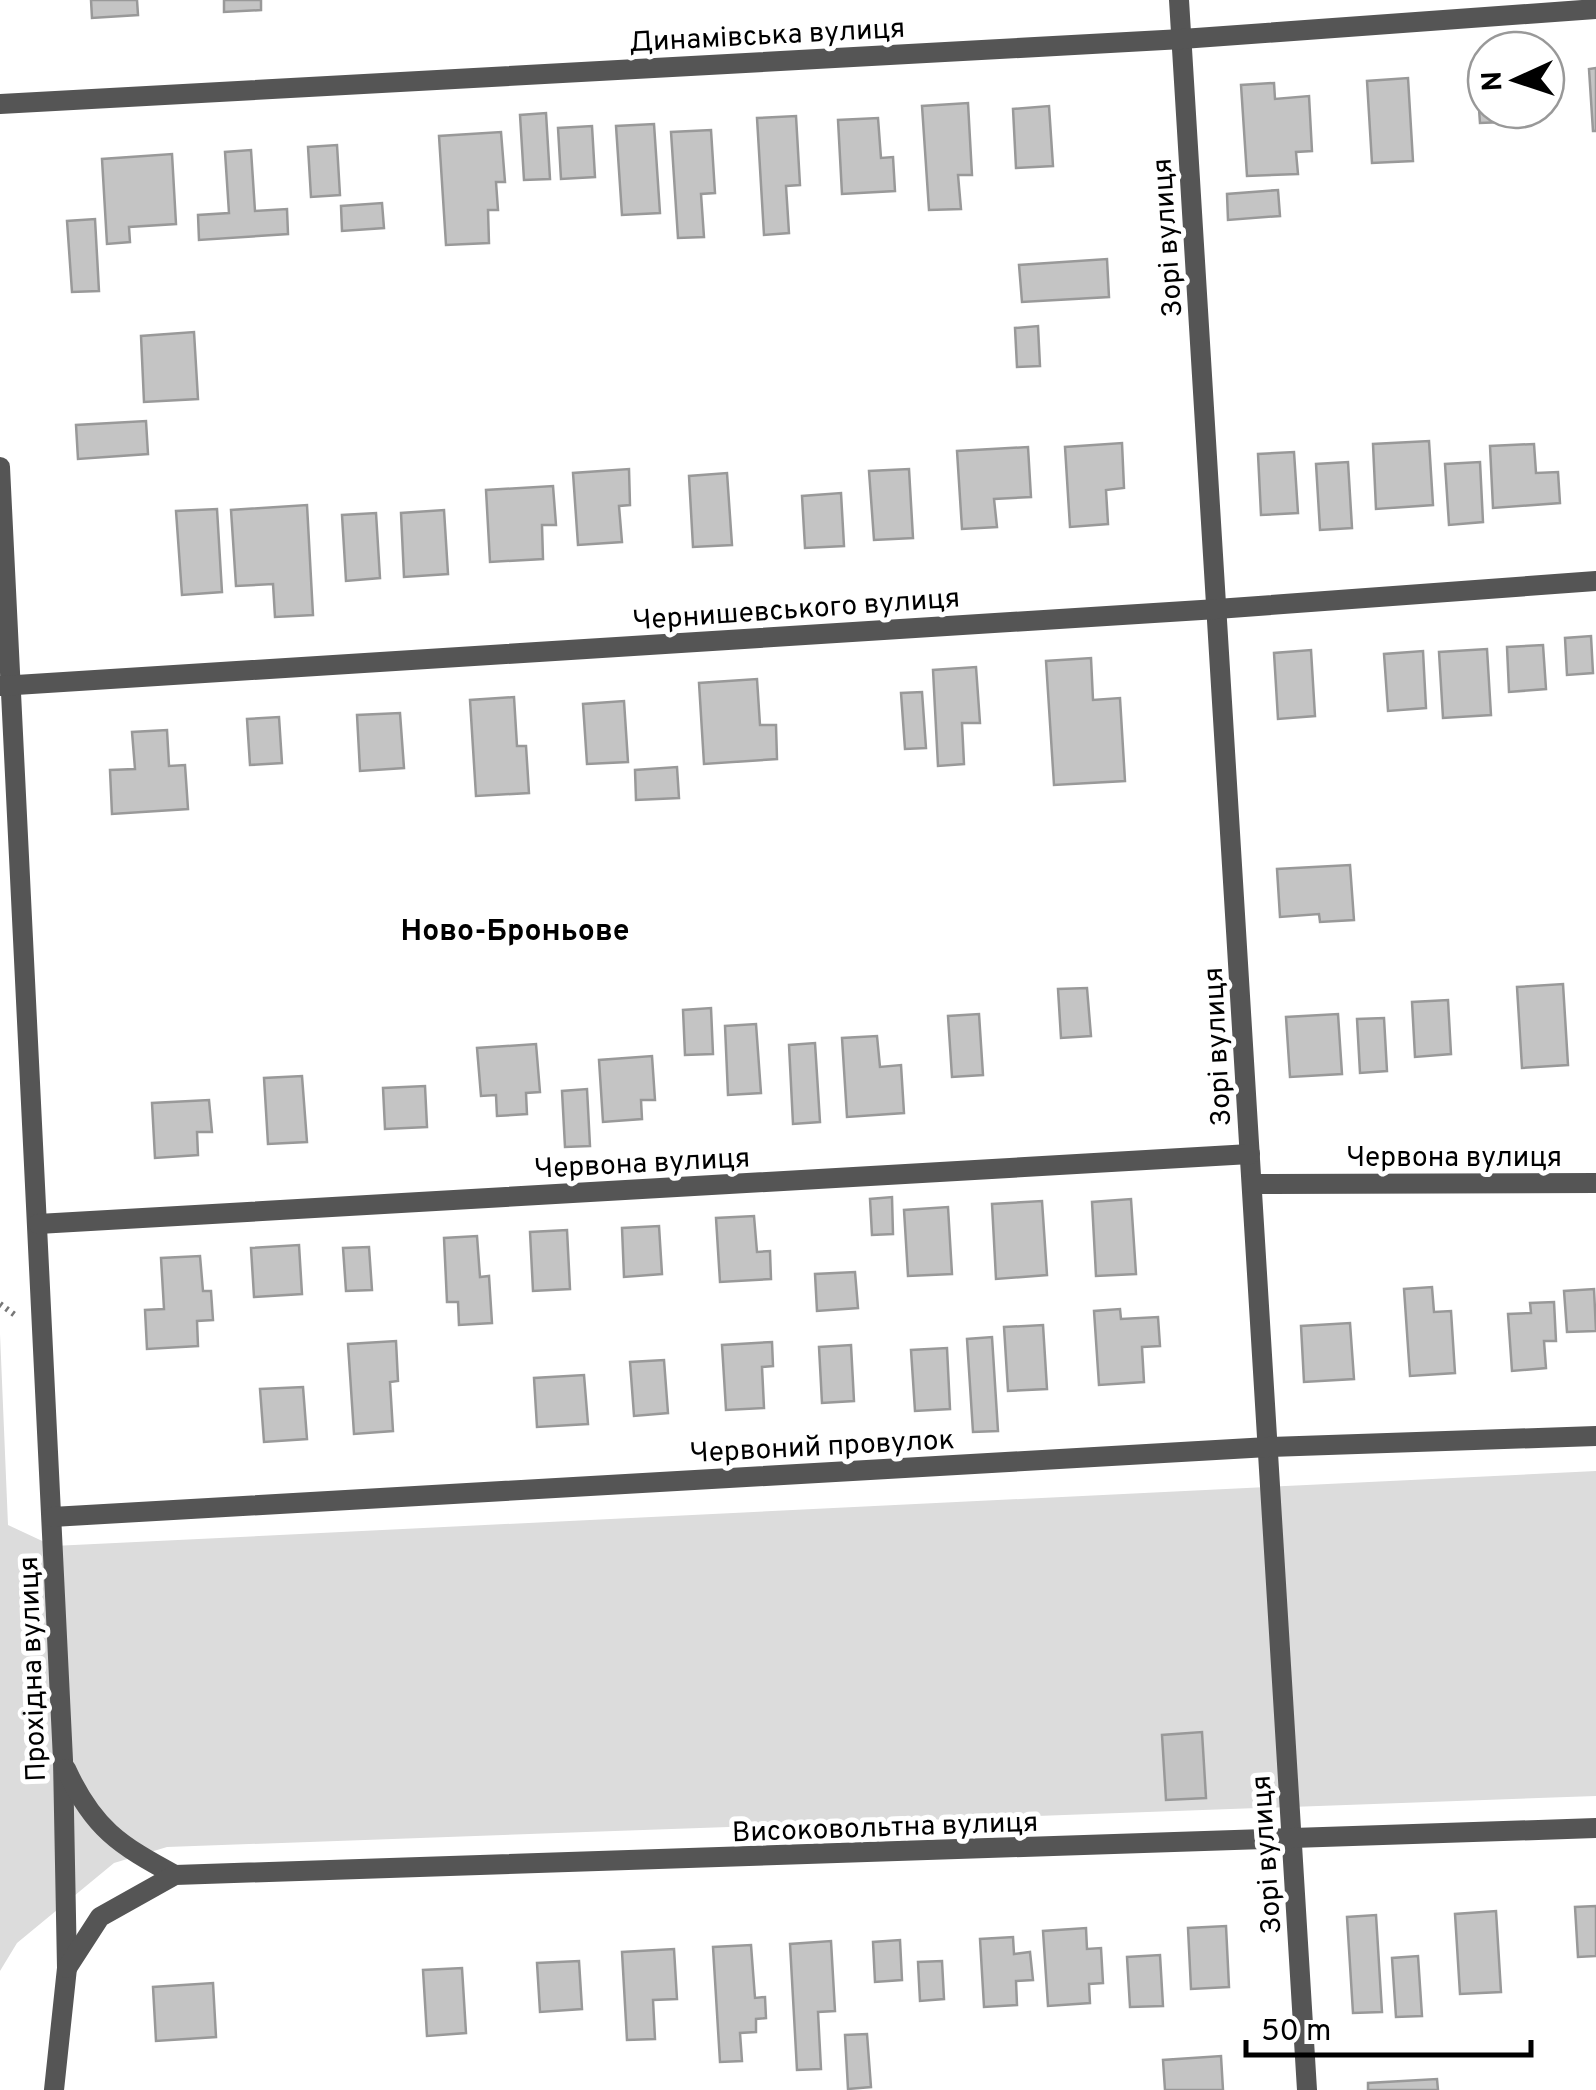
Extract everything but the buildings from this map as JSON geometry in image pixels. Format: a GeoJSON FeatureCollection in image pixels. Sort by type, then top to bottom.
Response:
{"type":"FeatureCollection","features":[{"type":"Feature","properties":{"kind":"street","name":"Зорі вулиця"},"geometry":{"type":"LineString","coordinates":[[1179,0],[1307,2090]]}},
{"type":"Feature","properties":{"kind":"street","name":"Динамівська вулиця"},"geometry":{"type":"LineString","coordinates":[[0,104],[1182,39],[1596,9]]}},
{"type":"Feature","properties":{"kind":"street","name":"Прохідна вулиця"},"geometry":{"type":"LineString","coordinates":[[0,466],[5,686],[38,1224],[62,1760],[67,1968],[54,2090]]}},
{"type":"Feature","properties":{"kind":"street","name":"Чернишевського вулиця"},"geometry":{"type":"LineString","coordinates":[[5,686],[1217,609],[1596,580]]}},
{"type":"Feature","properties":{"kind":"street","name":"Червона вулиця"},"geometry":{"type":"LineString","coordinates":[[38,1224],[1250,1154]]}},
{"type":"Feature","properties":{"kind":"street","name":"Червона вулиця"},"geometry":{"type":"LineString","coordinates":[[1252,1184],[1596,1183]]}},
{"type":"Feature","properties":{"kind":"street","name":"Червоний провулок"},"geometry":{"type":"LineString","coordinates":[[52,1518],[1268,1447],[1596,1436]]}},
{"type":"Feature","properties":{"kind":"street"},"geometry":{"type":"LineString","coordinates":[[62,1760],[84,1809],[120,1846],[175,1876]]}},
{"type":"Feature","properties":{"kind":"street","name":"Високовольтна вулиця"},"geometry":{"type":"LineString","coordinates":[[67,1968],[100,1917],[175,1876],[1596,1828]]}},
{"type":"Feature","properties":{"kind":"shaded area"},"geometry":{"type":"Polygon","coordinates":[[[0,1334],[8,1525],[53,1546],[1596,1471],[1596,1796],[167,1847],[114,1863],[17,1943],[0,1971],[0,1334]]]}},
{"type":"Feature","properties":{"kind":"district","name":"Ново-Броньове"},"geometry":{"type":"Point","coordinates":[515,930]}}]}
